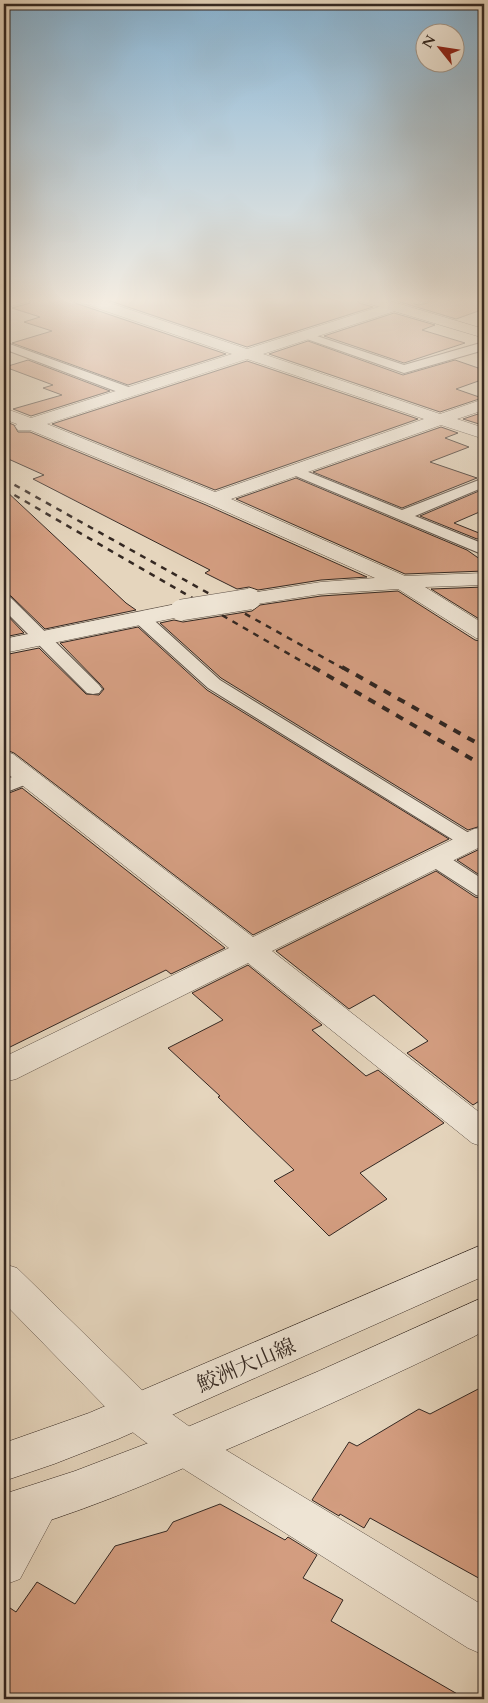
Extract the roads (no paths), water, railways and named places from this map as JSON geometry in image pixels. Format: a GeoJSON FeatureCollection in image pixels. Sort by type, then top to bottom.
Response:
{"type":"FeatureCollection","features":[{"type":"Feature","properties":{"kind":"street"},"geometry":{"type":"LineString","coordinates":[[4,432],[174,377]]}},
{"type":"Feature","properties":{"kind":"street"},"geometry":{"type":"LineString","coordinates":[[316,377],[484,434]]}},
{"type":"Feature","properties":{"kind":"street"},"geometry":{"type":"LineString","coordinates":[[214,499],[484,404]]}},
{"type":"Feature","properties":{"kind":"street"},"geometry":{"type":"LineString","coordinates":[[4,412],[214,499],[402,582],[484,633]]}},
{"type":"Feature","properties":{"kind":"street"},"geometry":{"type":"LineString","coordinates":[[4,646],[140,617],[321,588],[402,582],[484,579]]}},
{"type":"Feature","properties":{"kind":"street"},"geometry":{"type":"LineString","coordinates":[[4,759],[16,782],[251,950],[484,1134]]}},
{"type":"Feature","properties":{"kind":"street"},"geometry":{"type":"LineString","coordinates":[[4,1070],[477,839]]}},
{"type":"Feature","properties":{"kind":"street","name":"鮫洲大山線"},"geometry":{"type":"LineString","coordinates":[[4,1462],[33,1454],[137,1412],[389,1303],[484,1258]]}},
{"type":"Feature","properties":{"kind":"street"},"geometry":{"type":"LineString","coordinates":[[4,1279],[137,1412],[186,1448],[484,1632]]}},
{"type":"Feature","properties":{"kind":"street"},"geometry":{"type":"LineString","coordinates":[[4,1564],[21,1509],[186,1448],[433,1338],[484,1313]]}},
{"type":"Feature","properties":{"kind":"lane"},"geometry":{"type":"LineString","coordinates":[[91,377],[130,392]]}},
{"type":"Feature","properties":{"kind":"lane"},"geometry":{"type":"LineString","coordinates":[[296,471],[484,550]]}},
{"type":"Feature","properties":{"kind":"lane"},"geometry":{"type":"LineString","coordinates":[[404,515],[484,482]]}},
{"type":"Feature","properties":{"kind":"lane"},"geometry":{"type":"LineString","coordinates":[[4,601],[93,689]]}},
{"type":"Feature","properties":{"kind":"lane"},"geometry":{"type":"LineString","coordinates":[[140,617],[214,684],[477,839]]}},
{"type":"Feature","properties":{"kind":"lane"},"geometry":{"type":"LineString","coordinates":[[436,859],[484,890]]}},
{"type":"Feature","properties":{"kind":"railway"},"geometry":{"type":"LineString","coordinates":[[4,479],[344,669]]}},
{"type":"Feature","properties":{"kind":"railway"},"geometry":{"type":"LineString","coordinates":[[4,489],[315,669]]}},
{"type":"Feature","properties":{"kind":"railway"},"geometry":{"type":"LineString","coordinates":[[313,667],[484,766]]}},
{"type":"Feature","properties":{"kind":"railway"},"geometry":{"type":"LineString","coordinates":[[342,667],[484,747]]}}]}
